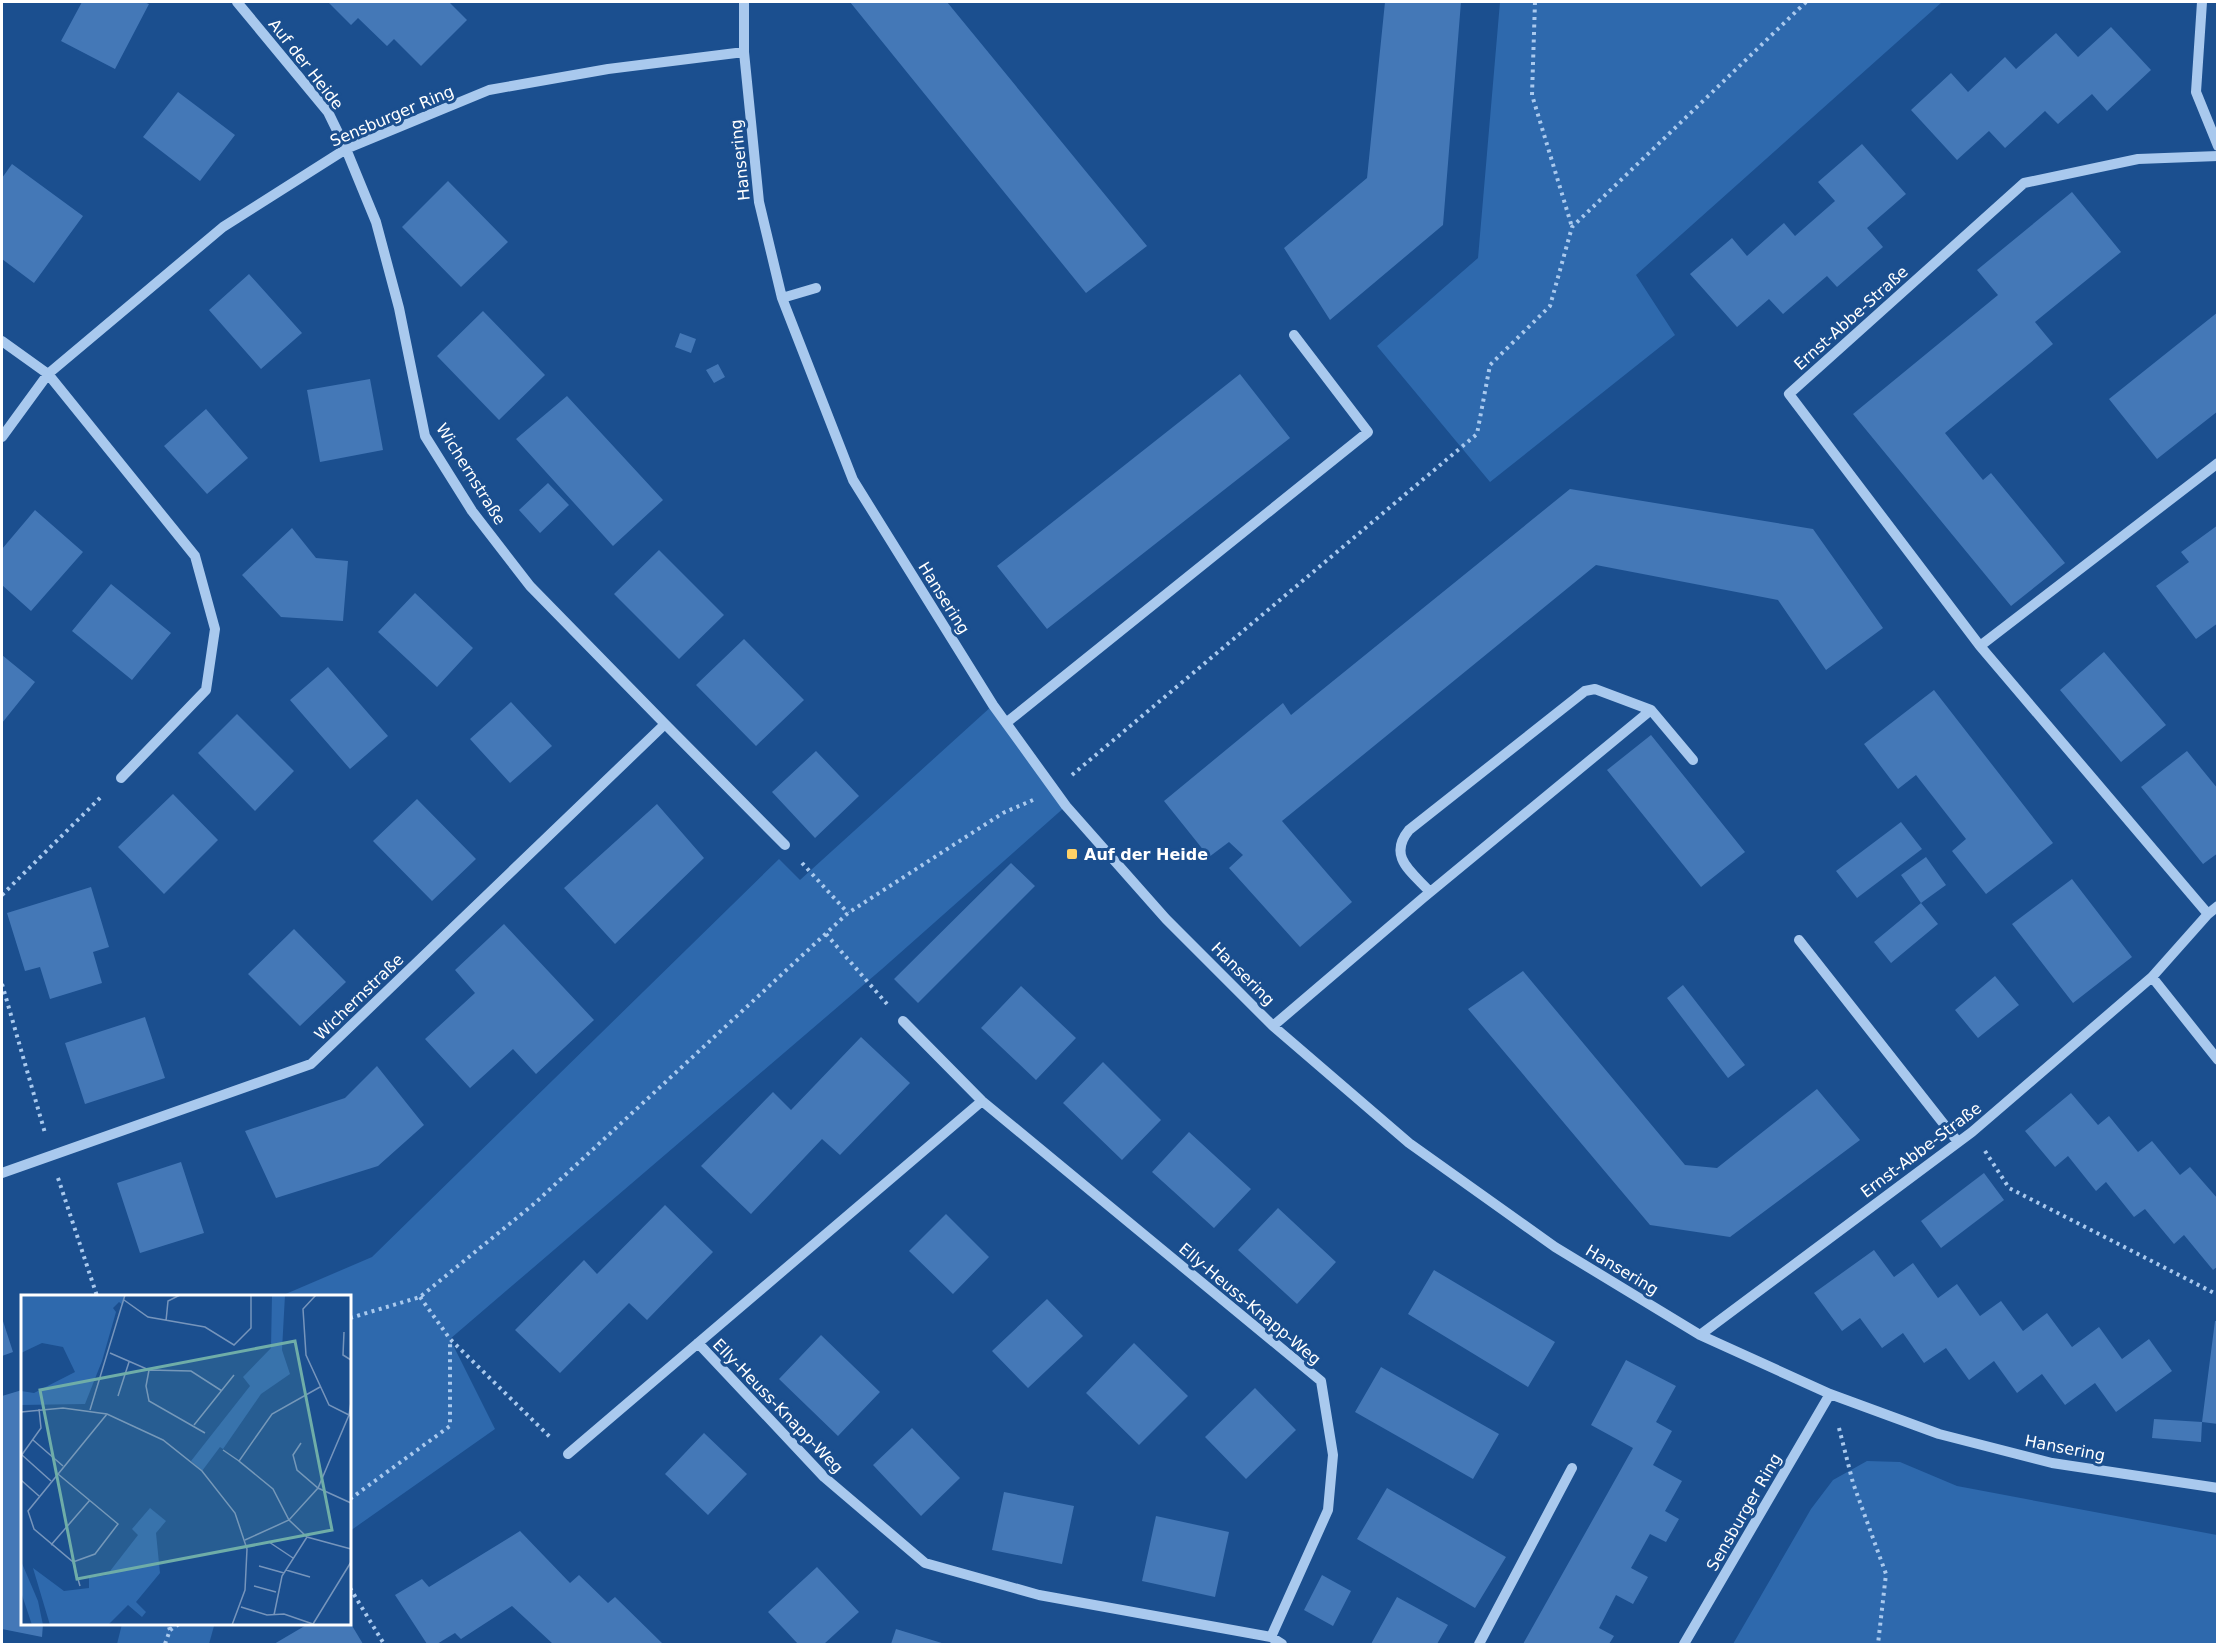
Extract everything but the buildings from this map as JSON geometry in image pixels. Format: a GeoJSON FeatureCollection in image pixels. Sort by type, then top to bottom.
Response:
{"type":"FeatureCollection","features":[{"type":"Feature","properties":{"kind":"street","name":"Auf der Heide"},"geometry":{"type":"LineString","coordinates":[[237,2],[328,112],[346,149]]}},
{"type":"Feature","properties":{"kind":"street","name":"Hansering"},"geometry":{"type":"LineString","coordinates":[[744,2],[744,52],[759,202],[782,298],[853,480],[1006,723],[1066,806],[1167,919],[1273,1026],[1408,1143],[1555,1247],[1700,1335],[1830,1394],[1939,1434],[2052,1463],[2217,1488]]}},
{"type":"Feature","properties":{"kind":"street"},"geometry":{"type":"LineString","coordinates":[[2202,2],[2196,92],[2217,146]]}},
{"type":"Feature","properties":{"kind":"street","name":"Sensburger Ring"},"geometry":{"type":"LineString","coordinates":[[2,437],[48,374],[223,226],[346,149],[489,90],[608,69],[744,52]]}},
{"type":"Feature","properties":{"kind":"street","name":"Wichernstraße"},"geometry":{"type":"LineString","coordinates":[[346,149],[379,232],[399,308],[425,436],[472,511],[530,586],[785,844]]}},
{"type":"Feature","properties":{"kind":"street","name":"Ernst-Abbe-Straße"},"geometry":{"type":"LineString","coordinates":[[2208,914],[1980,646],[1789,394],[2024,183],[2138,159],[2217,156]]}},
{"type":"Feature","properties":{"kind":"street"},"geometry":{"type":"LineString","coordinates":[[782,298],[816,288]]}},
{"type":"Feature","properties":{"kind":"street"},"geometry":{"type":"LineString","coordinates":[[1006,723],[1368,432],[1294,335]]}},
{"type":"Feature","properties":{"kind":"street"},"geometry":{"type":"LineString","coordinates":[[2,341],[48,374],[195,556],[215,629],[206,690],[121,778]]}},
{"type":"Feature","properties":{"kind":"street"},"geometry":{"type":"LineString","coordinates":[[1980,646],[2217,463]]}},
{"type":"Feature","properties":{"kind":"street"},"geometry":{"type":"LineString","coordinates":[[1430,892],[1402,862],[1399,850],[1401,840],[1409,830],[1585,691],[1595,689],[1651,710],[1693,760]]}},
{"type":"Feature","properties":{"kind":"street"},"geometry":{"type":"LineString","coordinates":[[1273,1026],[1430,892],[1651,710]]}},
{"type":"Feature","properties":{"kind":"street","name":"Wichernstraße"},"geometry":{"type":"LineString","coordinates":[[2,1173],[311,1064],[665,724]]}},
{"type":"Feature","properties":{"kind":"street","name":"Ernst-Abbe-Straße"},"geometry":{"type":"LineString","coordinates":[[1700,1335],[1972,1132],[2152,977],[2217,906]]}},
{"type":"Feature","properties":{"kind":"street"},"geometry":{"type":"LineString","coordinates":[[1798,940],[1958,1142]]}},
{"type":"Feature","properties":{"kind":"street"},"geometry":{"type":"LineString","coordinates":[[2152,977],[2217,1060]]}},
{"type":"Feature","properties":{"kind":"street","name":"Elly-Heuss-Knapp-Weg"},"geometry":{"type":"LineString","coordinates":[[903,1021],[982,1101],[1321,1381],[1333,1455],[1328,1510],[1270,1637]]}},
{"type":"Feature","properties":{"kind":"street","name":"Elly-Heuss-Knapp-Weg"},"geometry":{"type":"LineString","coordinates":[[568,1454],[982,1101]]}},
{"type":"Feature","properties":{"kind":"street","name":"Elly-Heuss-Knapp-Weg"},"geometry":{"type":"LineString","coordinates":[[698,1343],[824,1477],[925,1563],[1039,1595],[1270,1637],[1282,1644]]}},
{"type":"Feature","properties":{"kind":"street","name":"Sensburger Ring"},"geometry":{"type":"LineString","coordinates":[[1683,1644],[1830,1394]]}},
{"type":"Feature","properties":{"kind":"street"},"geometry":{"type":"LineString","coordinates":[[1479,1644],[1572,1468]]}},
{"type":"Feature","properties":{"kind":"path"},"geometry":{"type":"LineString","coordinates":[[1535,2],[1532,95],[1572,227]]}},
{"type":"Feature","properties":{"kind":"path"},"geometry":{"type":"LineString","coordinates":[[351,1318],[420,1297],[535,1203],[848,913],[1004,813],[1055,790],[1477,434],[1490,365],[1550,306],[1572,227],[1806,2]]}},
{"type":"Feature","properties":{"kind":"path"},"geometry":{"type":"LineString","coordinates":[[2,895],[121,778]]}},
{"type":"Feature","properties":{"kind":"path"},"geometry":{"type":"LineString","coordinates":[[785,844],[848,913]]}},
{"type":"Feature","properties":{"kind":"path"},"geometry":{"type":"LineString","coordinates":[[826,934],[903,1021]]}},
{"type":"Feature","properties":{"kind":"path"},"geometry":{"type":"LineString","coordinates":[[2,984],[66,1206],[97,1295]]}},
{"type":"Feature","properties":{"kind":"path"},"geometry":{"type":"LineString","coordinates":[[1972,1132],[2009,1188],[2217,1295]]}},
{"type":"Feature","properties":{"kind":"path"},"geometry":{"type":"LineString","coordinates":[[420,1297],[450,1339],[568,1454]]}},
{"type":"Feature","properties":{"kind":"path"},"geometry":{"type":"LineString","coordinates":[[351,1498],[450,1426],[450,1339]]}},
{"type":"Feature","properties":{"kind":"path"},"geometry":{"type":"LineString","coordinates":[[1830,1394],[1853,1483],[1886,1574],[1878,1644]]}},
{"type":"Feature","properties":{"kind":"path"},"geometry":{"type":"LineString","coordinates":[[351,1590],[384,1644]]}},
{"type":"Feature","properties":{"kind":"path"},"geometry":{"type":"LineString","coordinates":[[169,1625],[170,1630]]}},
{"type":"Feature","properties":{"kind":"path"},"geometry":{"type":"LineString","coordinates":[[165,1644],[170,1630],[176,1625]]}},
{"type":"Feature","properties":{"kind":"shaded area"},"geometry":{"type":"Polygon","coordinates":[[[1500,2],[1942,2],[1636,275],[1675,335],[1490,482],[1377,346],[1478,258],[1500,2]]]}},
{"type":"Feature","properties":{"kind":"shaded area"},"geometry":{"type":"Polygon","coordinates":[[[993,705],[1066,806],[882,969],[450,1339],[495,1429],[351,1530],[351,1295],[283,1295],[372,1257],[779,859],[800,880],[993,705]]]}},
{"type":"Feature","properties":{"kind":"shaded area"},"geometry":{"type":"Polygon","coordinates":[[[1867,1461],[1900,1462],[1957,1486],[2217,1535],[2217,1644],[1733,1644],[1811,1509],[1833,1480],[1867,1461]]]}},
{"type":"Feature","properties":{"kind":"shaded area"},"geometry":{"type":"Polygon","coordinates":[[[122,1625],[216,1625],[209,1644],[117,1644],[122,1625]]]}},
{"type":"Feature","properties":{"kind":"place","name":"Auf der Heide"},"geometry":{"type":"Point","coordinates":[1072,854]}}]}
